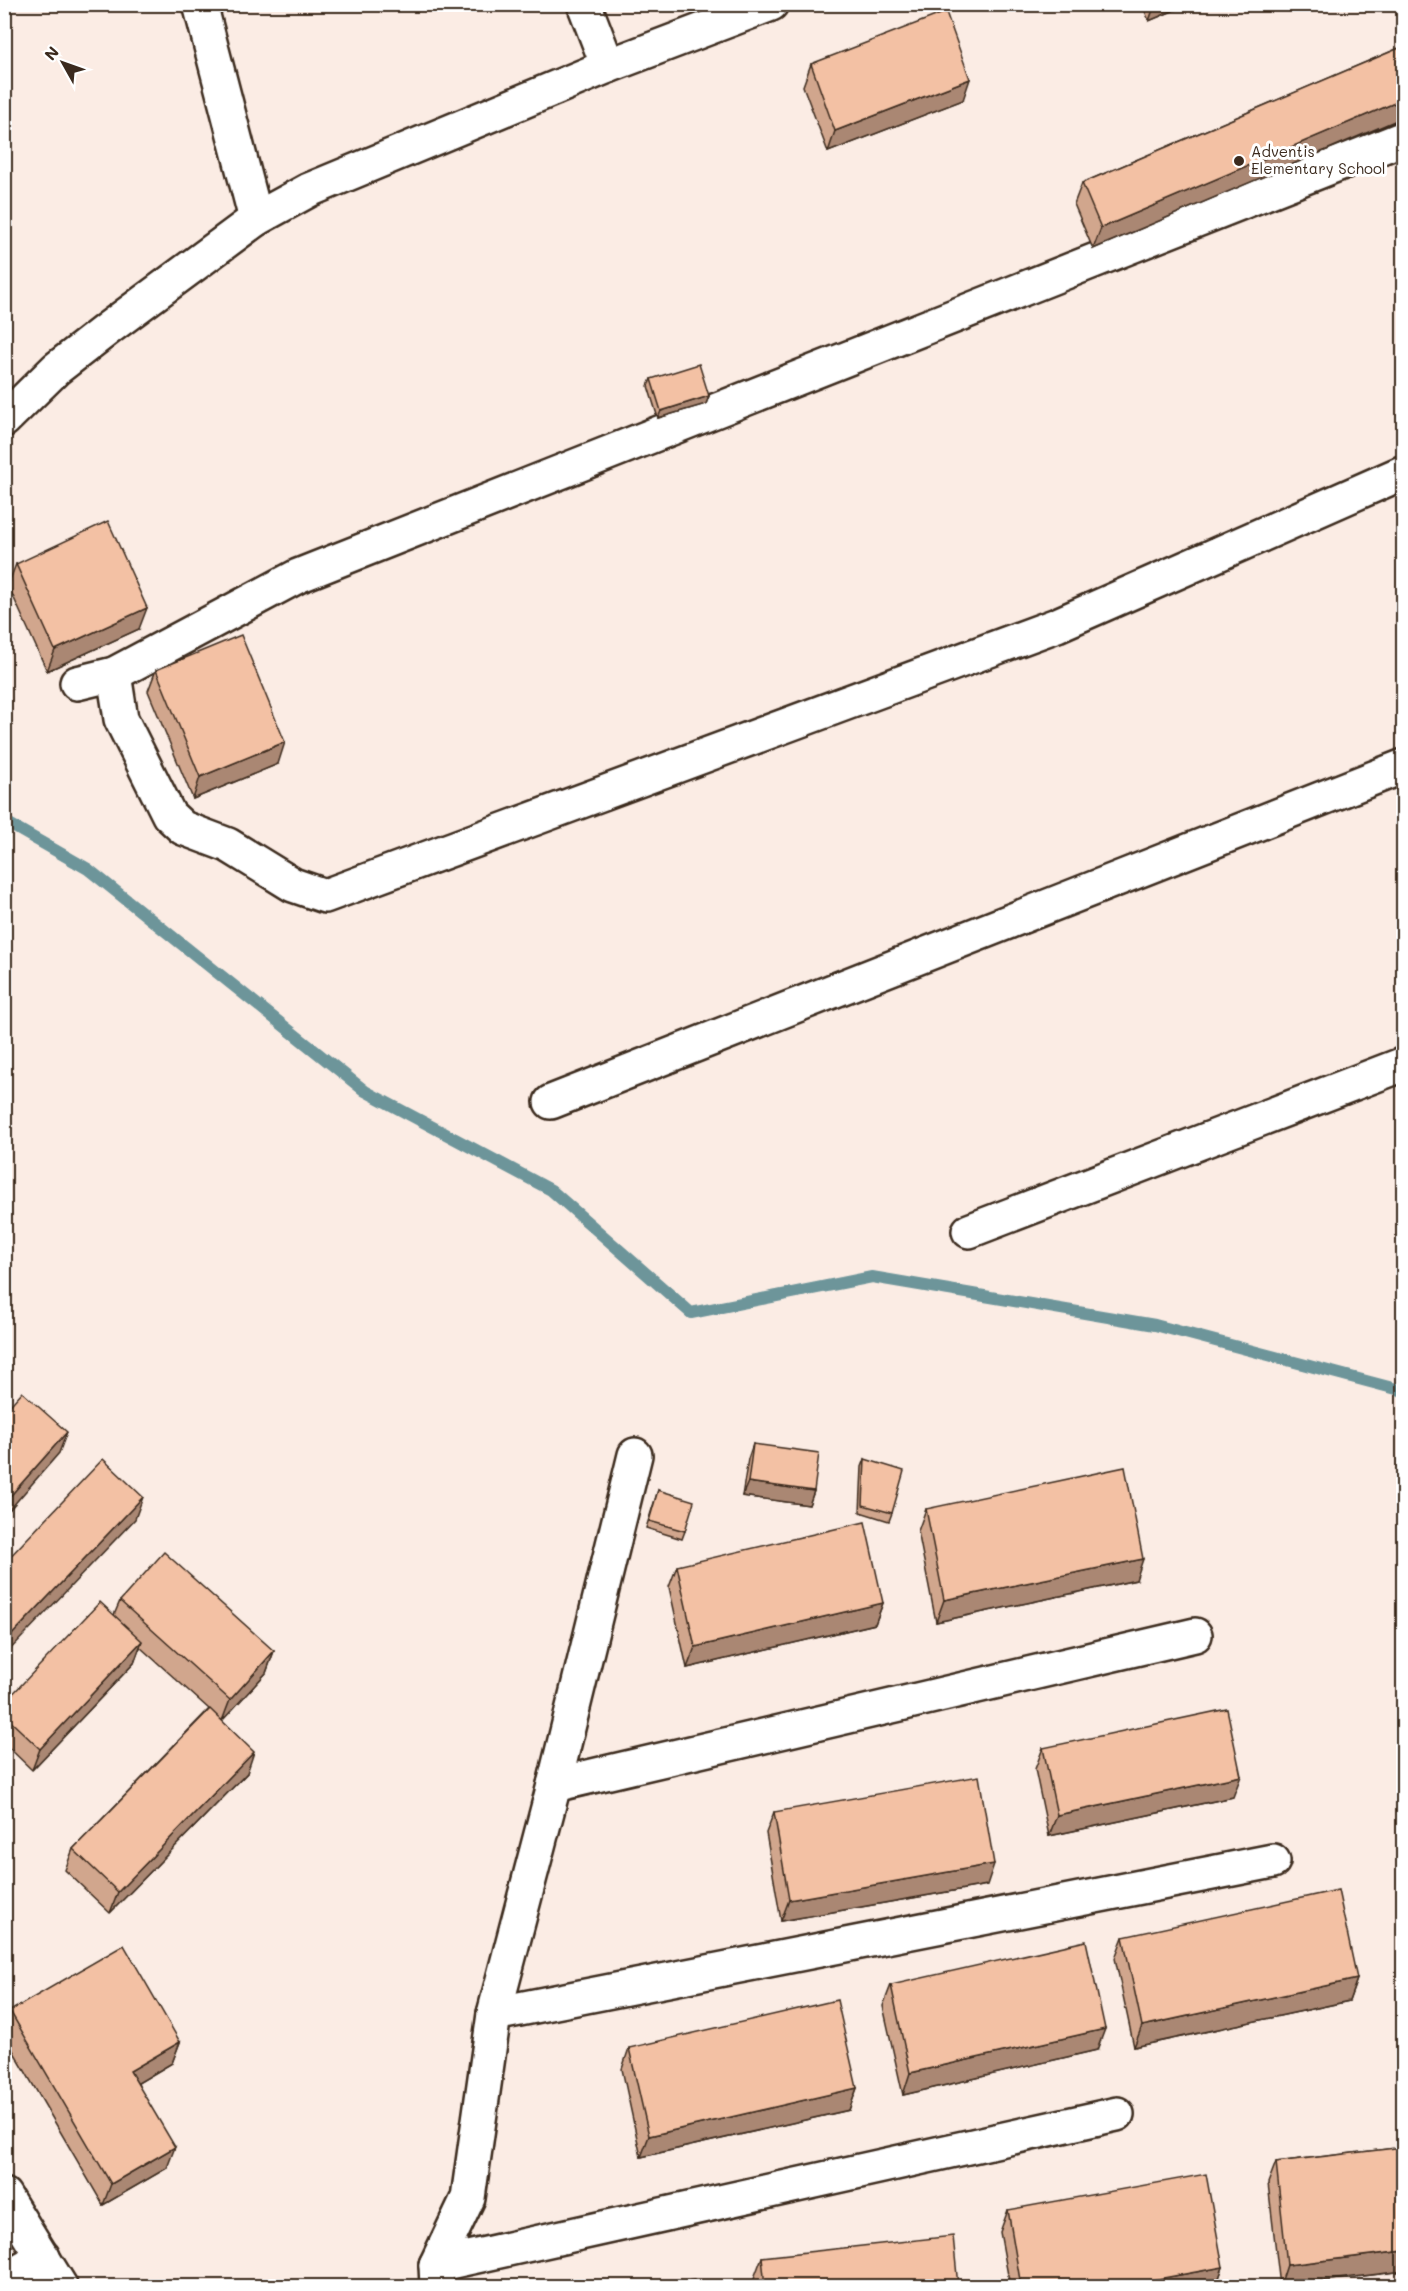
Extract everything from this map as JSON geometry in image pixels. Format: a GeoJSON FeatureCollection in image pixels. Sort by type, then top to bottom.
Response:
{"type":"FeatureCollection","features":[{"type":"Feature","properties":{"kind":"street"},"geometry":{"type":"LineString","coordinates":[[200,4],[256,219]]}},
{"type":"Feature","properties":{"kind":"street"},"geometry":{"type":"LineString","coordinates":[[584,4],[608,66]]}},
{"type":"Feature","properties":{"kind":"street"},"geometry":{"type":"LineString","coordinates":[[4,420],[56,369],[256,219],[309,190],[608,66],[771,4]]}},
{"type":"Feature","properties":{"kind":"street"},"geometry":{"type":"LineString","coordinates":[[77,683],[114,674],[297,576],[1404,138]]}},
{"type":"Feature","properties":{"kind":"street"},"geometry":{"type":"LineString","coordinates":[[114,674],[121,719],[169,815],[183,828],[228,845],[293,885],[325,896],[1057,625],[1404,472]]}},
{"type":"Feature","properties":{"kind":"street"},"geometry":{"type":"LineString","coordinates":[[550,1102],[1404,766]]}},
{"type":"Feature","properties":{"kind":"street"},"geometry":{"type":"LineString","coordinates":[[969,1230],[1404,1064]]}},
{"type":"Feature","properties":{"kind":"street"},"geometry":{"type":"LineString","coordinates":[[436,2276],[468,2198],[494,2014],[554,1785],[635,1455]]}},
{"type":"Feature","properties":{"kind":"street"},"geometry":{"type":"LineString","coordinates":[[554,1785],[1195,1635]]}},
{"type":"Feature","properties":{"kind":"street"},"geometry":{"type":"LineString","coordinates":[[494,2014],[1273,1861]]}},
{"type":"Feature","properties":{"kind":"street"},"geometry":{"type":"LineString","coordinates":[[436,2276],[1117,2114]]}},
{"type":"Feature","properties":{"kind":"street"},"geometry":{"type":"LineString","coordinates":[[4,2195],[60,2286]]}},
{"type":"Feature","properties":{"kind":"street"},"geometry":{"type":"LineString","coordinates":[[4,2279],[43,2257]]}},
{"type":"Feature","properties":{"kind":"building"},"geometry":{"type":"Polygon","coordinates":[[[946,12],[970,79],[835,131],[811,64],[946,12]]]}},
{"type":"Feature","properties":{"kind":"building","name":"Adventis Elementary School"},"geometry":{"type":"Polygon","coordinates":[[[1404,46],[1404,99],[1101,228],[1082,183],[1404,46]]]}},
{"type":"Feature","properties":{"kind":"building"},"geometry":{"type":"Polygon","coordinates":[[[699,364],[709,396],[661,411],[651,379],[699,364]]]}},
{"type":"Feature","properties":{"kind":"building"},"geometry":{"type":"Polygon","coordinates":[[[108,521],[147,608],[55,650],[16,564],[108,521]]]}},
{"type":"Feature","properties":{"kind":"building"},"geometry":{"type":"Polygon","coordinates":[[[241,635],[285,742],[200,777],[156,670],[241,635]]]}},
{"type":"Feature","properties":{"kind":"building"},"geometry":{"type":"Polygon","coordinates":[[[22,1392],[67,1432],[4,1503],[4,1412],[22,1392]]]}},
{"type":"Feature","properties":{"kind":"building"},"geometry":{"type":"Polygon","coordinates":[[[753,1444],[819,1453],[814,1491],[748,1482],[753,1444]]]}},
{"type":"Feature","properties":{"kind":"building"},"geometry":{"type":"Polygon","coordinates":[[[103,1459],[143,1497],[4,1643],[4,1563],[103,1459]]]}},
{"type":"Feature","properties":{"kind":"building"},"geometry":{"type":"Polygon","coordinates":[[[865,1459],[904,1471],[892,1513],[863,1505],[865,1459]]]}},
{"type":"Feature","properties":{"kind":"building"},"geometry":{"type":"Polygon","coordinates":[[[1125,1467],[1143,1559],[944,1600],[926,1509],[1125,1467]]]}},
{"type":"Feature","properties":{"kind":"building"},"geometry":{"type":"Polygon","coordinates":[[[658,1490],[694,1501],[685,1531],[649,1521],[658,1490]]]}},
{"type":"Feature","properties":{"kind":"building"},"geometry":{"type":"Polygon","coordinates":[[[865,1522],[883,1603],[695,1647],[677,1566],[865,1522]]]}},
{"type":"Feature","properties":{"kind":"building"},"geometry":{"type":"Polygon","coordinates":[[[164,1552],[274,1651],[230,1700],[120,1601],[164,1552]]]}},
{"type":"Feature","properties":{"kind":"building"},"geometry":{"type":"Polygon","coordinates":[[[100,1602],[142,1641],[40,1749],[4,1715],[4,1703],[100,1602]]]}},
{"type":"Feature","properties":{"kind":"building"},"geometry":{"type":"Polygon","coordinates":[[[210,1709],[254,1752],[118,1892],[73,1849],[210,1709]]]}},
{"type":"Feature","properties":{"kind":"building"},"geometry":{"type":"Polygon","coordinates":[[[1227,1709],[1241,1776],[1057,1815],[1043,1748],[1227,1709]]]}},
{"type":"Feature","properties":{"kind":"building"},"geometry":{"type":"Polygon","coordinates":[[[979,1776],[994,1864],[789,1900],[774,1812],[979,1776]]]}},
{"type":"Feature","properties":{"kind":"building"},"geometry":{"type":"Polygon","coordinates":[[[1338,1890],[1357,1979],[1142,2026],[1123,1937],[1338,1890]]]}},
{"type":"Feature","properties":{"kind":"building"},"geometry":{"type":"Polygon","coordinates":[[[1086,1941],[1105,2029],[910,2073],[891,1985],[1086,1941]]]}},
{"type":"Feature","properties":{"kind":"building"},"geometry":{"type":"Polygon","coordinates":[[[124,1945],[180,2042],[130,2071],[175,2147],[111,2184],[10,2011],[124,1945]]]}},
{"type":"Feature","properties":{"kind":"building"},"geometry":{"type":"Polygon","coordinates":[[[837,2000],[857,2088],[649,2136],[629,2048],[837,2000]]]}},
{"type":"Feature","properties":{"kind":"building"},"geometry":{"type":"Polygon","coordinates":[[[1404,2147],[1404,2251],[1287,2265],[1276,2162],[1404,2147]]]}},
{"type":"Feature","properties":{"kind":"building"},"geometry":{"type":"Polygon","coordinates":[[[1206,2174],[1223,2267],[1120,2286],[1021,2286],[1008,2210],[1206,2174]]]}},
{"type":"Feature","properties":{"kind":"building"},"geometry":{"type":"Polygon","coordinates":[[[953,2236],[958,2286],[765,2286],[762,2257],[953,2236]]]}},
{"type":"Feature","properties":{"kind":"building"},"geometry":{"type":"Polygon","coordinates":[[[694,2280],[695,2286],[634,2286],[694,2280]]]}},
{"type":"Feature","properties":{"kind":"waterway"},"geometry":{"type":"LineString","coordinates":[[4,821],[88,869],[365,1091],[551,1190],[691,1313],[872,1277],[1155,1325],[1404,1391]]}},
{"type":"Feature","properties":{"kind":"place","name":"Adventis Elementary School"},"geometry":{"type":"Point","coordinates":[1239,161]}}]}
